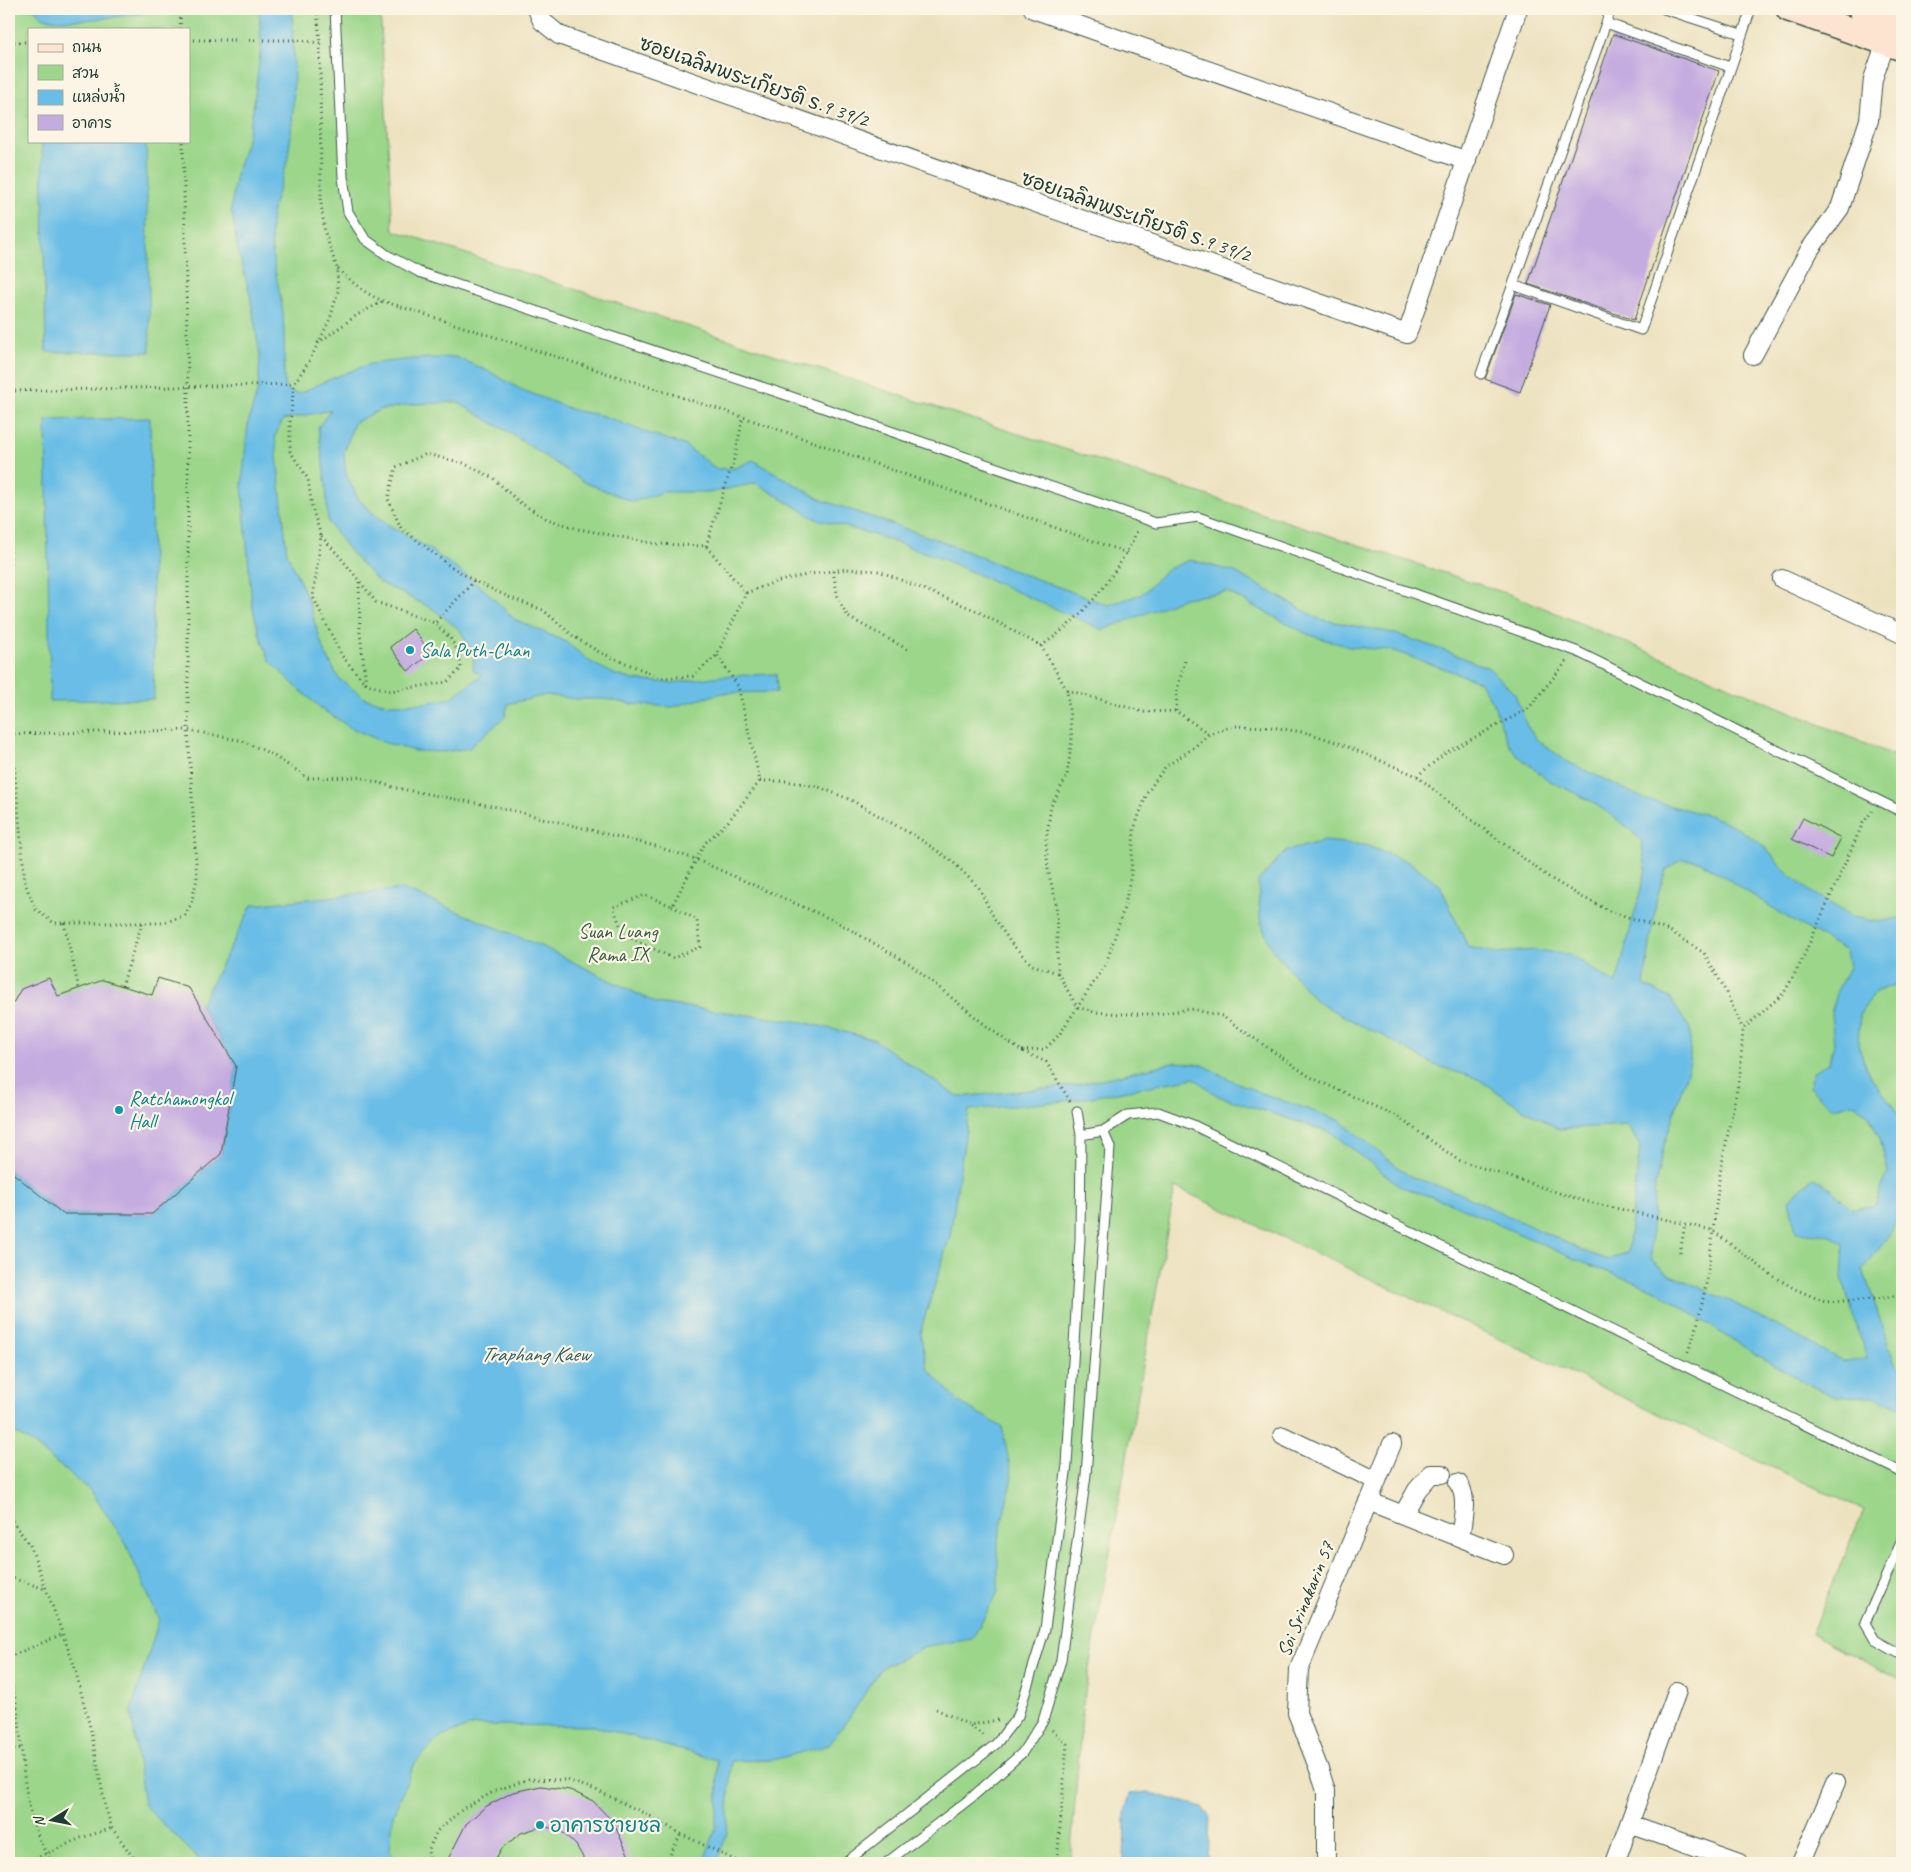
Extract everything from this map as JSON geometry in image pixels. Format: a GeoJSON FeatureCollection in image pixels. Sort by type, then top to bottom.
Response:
{"type":"FeatureCollection","features":[{"type":"Feature","properties":{"kind":"main road"},"geometry":{"type":"LineString","coordinates":[[1789,9],[1897,39]]}},
{"type":"Feature","properties":{"kind":"main road"},"geometry":{"type":"LineString","coordinates":[[1861,9],[1897,39]]}},
{"type":"Feature","properties":{"kind":"street","name":"ซอยเฉลิมพระเกียรติ ร.9 39/2"},"geometry":{"type":"LineString","coordinates":[[537,9],[542,21],[559,35],[1407,334],[1518,9]]}},
{"type":"Feature","properties":{"kind":"street"},"geometry":{"type":"LineString","coordinates":[[1033,9],[1467,161]]}},
{"type":"Feature","properties":{"kind":"street"},"geometry":{"type":"LineString","coordinates":[[1753,354],[1810,249],[1840,208],[1869,120],[1872,79],[1897,39]]}},
{"type":"Feature","properties":{"kind":"street"},"geometry":{"type":"LineString","coordinates":[[1782,579],[1902,634]]}},
{"type":"Feature","properties":{"kind":"street"},"geometry":{"type":"LineString","coordinates":[[1283,1436],[1377,1481]]}},
{"type":"Feature","properties":{"kind":"street","name":"Soi Srinakarin 57"},"geometry":{"type":"LineString","coordinates":[[1326,1863],[1326,1791],[1296,1713],[1299,1669],[1392,1444]]}},
{"type":"Feature","properties":{"kind":"street"},"geometry":{"type":"LineString","coordinates":[[1403,1515],[1417,1490],[1431,1474],[1442,1474]]}},
{"type":"Feature","properties":{"kind":"street"},"geometry":{"type":"LineString","coordinates":[[1458,1483],[1461,1487],[1464,1515],[1460,1537]]}},
{"type":"Feature","properties":{"kind":"street"},"geometry":{"type":"LineString","coordinates":[[1368,1501],[1504,1555]]}},
{"type":"Feature","properties":{"kind":"street"},"geometry":{"type":"LineString","coordinates":[[1615,1863],[1677,1691]]}},
{"type":"Feature","properties":{"kind":"street"},"geometry":{"type":"LineString","coordinates":[[1801,1863],[1836,1782]]}},
{"type":"Feature","properties":{"kind":"street"},"geometry":{"type":"LineString","coordinates":[[1630,1824],[1740,1863]]}},
{"type":"Feature","properties":{"kind":"lane"},"geometry":{"type":"LineString","coordinates":[[335,9],[343,177],[348,212],[364,239],[387,255],[419,272],[789,396],[1143,518],[1156,522],[1198,517],[1576,651],[1902,812]]}},
{"type":"Feature","properties":{"kind":"lane"},"geometry":{"type":"LineString","coordinates":[[1481,374],[1611,9]]}},
{"type":"Feature","properties":{"kind":"lane"},"geometry":{"type":"LineString","coordinates":[[1664,9],[1741,34]]}},
{"type":"Feature","properties":{"kind":"lane"},"geometry":{"type":"LineString","coordinates":[[1513,285],[1641,330],[1750,9]]}},
{"type":"Feature","properties":{"kind":"lane"},"geometry":{"type":"LineString","coordinates":[[1606,23],[1730,67]]}},
{"type":"Feature","properties":{"kind":"lane"},"geometry":{"type":"LineString","coordinates":[[845,1863],[996,1744],[1018,1716],[1045,1629],[1067,1465],[1080,1240],[1081,1135],[1076,1111]]}},
{"type":"Feature","properties":{"kind":"lane"},"geometry":{"type":"LineString","coordinates":[[1081,1135],[1103,1131],[1128,1115],[1158,1112],[1193,1125],[1684,1365],[1902,1474]]}},
{"type":"Feature","properties":{"kind":"lane"},"geometry":{"type":"LineString","coordinates":[[886,1863],[971,1798],[1022,1753],[1042,1721],[1061,1660],[1086,1475],[1110,1147],[1103,1131]]}},
{"type":"Feature","properties":{"kind":"lane"},"geometry":{"type":"LineString","coordinates":[[1902,1540],[1865,1623],[1874,1640],[1902,1655]]}},
{"type":"Feature","properties":{"kind":"path"},"geometry":{"type":"LineString","coordinates":[[180,28],[181,9]]}},
{"type":"Feature","properties":{"kind":"path"},"geometry":{"type":"LineString","coordinates":[[317,9],[320,43],[322,203],[326,233],[337,268],[338,291],[330,319],[310,360],[293,385],[290,423],[290,451],[308,479],[312,507],[321,536],[313,597],[342,656],[366,684],[391,691],[447,682],[461,668],[459,652],[450,638],[436,623],[376,602],[321,536]]}},
{"type":"Feature","properties":{"kind":"path"},"geometry":{"type":"LineString","coordinates":[[190,40],[298,40],[320,43]]}},
{"type":"Feature","properties":{"kind":"path"},"geometry":{"type":"LineString","coordinates":[[9,42],[28,42]]}},
{"type":"Feature","properties":{"kind":"path"},"geometry":{"type":"LineString","coordinates":[[9,282],[10,734],[25,883],[35,909],[54,923],[164,923],[184,916],[191,904],[197,880],[188,730],[188,385],[183,142]]}},
{"type":"Feature","properties":{"kind":"path"},"geometry":{"type":"LineString","coordinates":[[337,268],[370,296],[743,417],[1127,553]]}},
{"type":"Feature","properties":{"kind":"path"},"geometry":{"type":"LineString","coordinates":[[317,343],[357,316],[384,301]]}},
{"type":"Feature","properties":{"kind":"path"},"geometry":{"type":"LineString","coordinates":[[10,391],[188,385],[293,385]]}},
{"type":"Feature","properties":{"kind":"path"},"geometry":{"type":"LineString","coordinates":[[706,546],[724,496],[743,417]]}},
{"type":"Feature","properties":{"kind":"path"},"geometry":{"type":"LineString","coordinates":[[746,592],[706,546],[657,544],[579,529],[547,519],[519,502],[494,478],[463,463],[426,454],[396,467],[388,499],[401,528],[450,566],[474,581],[543,610],[573,636],[600,652],[662,678],[693,676],[717,655],[746,592],[775,582],[846,569],[879,571],[975,610],[1041,646],[1066,690],[1072,738],[1067,776],[1051,806],[1046,841],[1048,870],[1056,903],[1058,973],[1078,1007],[1094,1012],[1157,1014],[1191,1009],[1222,1016],[1310,1077],[1398,1117],[1458,1160],[1584,1201],[1712,1230],[1770,1274],[1795,1289],[1826,1302],[1875,1299],[1902,1295]]}},
{"type":"Feature","properties":{"kind":"path"},"geometry":{"type":"LineString","coordinates":[[1041,646],[1060,634],[1098,595],[1127,553],[1143,518]]}},
{"type":"Feature","properties":{"kind":"path"},"geometry":{"type":"LineString","coordinates":[[833,571],[838,598],[848,617],[907,649]]}},
{"type":"Feature","properties":{"kind":"path"},"geometry":{"type":"LineString","coordinates":[[436,623],[474,581]]}},
{"type":"Feature","properties":{"kind":"path"},"geometry":{"type":"LineString","coordinates":[[359,582],[360,633],[366,684]]}},
{"type":"Feature","properties":{"kind":"path"},"geometry":{"type":"LineString","coordinates":[[1417,776],[1447,752],[1528,709],[1576,651]]}},
{"type":"Feature","properties":{"kind":"path"},"geometry":{"type":"LineString","coordinates":[[717,655],[738,686],[760,781]]}},
{"type":"Feature","properties":{"kind":"path"},"geometry":{"type":"LineString","coordinates":[[1176,711],[1177,689],[1185,661]]}},
{"type":"Feature","properties":{"kind":"path"},"geometry":{"type":"LineString","coordinates":[[1066,690],[1144,712],[1176,711],[1209,734]]}},
{"type":"Feature","properties":{"kind":"path"},"geometry":{"type":"LineString","coordinates":[[1022,1051],[1045,1049],[1059,1035],[1106,964],[1116,934],[1131,874],[1134,829],[1147,793],[1165,767],[1192,749],[1209,734],[1234,726],[1271,727],[1308,733],[1336,742],[1417,776],[1462,813],[1550,878],[1582,897],[1630,918],[1670,931],[1704,953],[1722,984],[1743,1029],[1740,1074],[1720,1173],[1706,1280],[1697,1326],[1684,1365]]}},
{"type":"Feature","properties":{"kind":"path"},"geometry":{"type":"LineString","coordinates":[[10,734],[188,730],[243,741],[271,754],[308,778],[359,777],[396,788],[502,808],[654,846],[695,859],[835,921],[910,964],[994,1032],[1022,1051],[1046,1062],[1076,1111]]}},
{"type":"Feature","properties":{"kind":"path"},"geometry":{"type":"LineString","coordinates":[[760,781],[786,781],[819,787],[851,800],[920,839],[952,861],[979,888],[993,916],[1011,943],[1032,965],[1058,973]]}},
{"type":"Feature","properties":{"kind":"path"},"geometry":{"type":"LineString","coordinates":[[672,906],[705,843],[727,823],[760,781]]}},
{"type":"Feature","properties":{"kind":"path"},"geometry":{"type":"LineString","coordinates":[[1743,1029],[1784,993],[1801,962],[1863,823],[1878,801]]}},
{"type":"Feature","properties":{"kind":"path"},"geometry":{"type":"LineString","coordinates":[[645,895],[672,906],[696,920],[700,947],[673,958],[624,935],[613,907],[645,895]]}},
{"type":"Feature","properties":{"kind":"path"},"geometry":{"type":"LineString","coordinates":[[64,923],[79,989]]}},
{"type":"Feature","properties":{"kind":"path"},"geometry":{"type":"LineString","coordinates":[[122,986],[142,923]]}},
{"type":"Feature","properties":{"kind":"path"},"geometry":{"type":"LineString","coordinates":[[1680,1253],[1685,1224]]}},
{"type":"Feature","properties":{"kind":"path"},"geometry":{"type":"LineString","coordinates":[[9,1517],[30,1545],[74,1665],[91,1731],[112,1828],[137,1863]]}},
{"type":"Feature","properties":{"kind":"path"},"geometry":{"type":"LineString","coordinates":[[9,1577],[45,1589]]}},
{"type":"Feature","properties":{"kind":"path"},"geometry":{"type":"LineString","coordinates":[[9,1658],[63,1634]]}},
{"type":"Feature","properties":{"kind":"path"},"geometry":{"type":"LineString","coordinates":[[9,1678],[18,1714],[29,1807],[36,1833],[52,1863]]}},
{"type":"Feature","properties":{"kind":"path"},"geometry":{"type":"LineString","coordinates":[[936,1709],[970,1726],[1018,1716]]}},
{"type":"Feature","properties":{"kind":"path"},"geometry":{"type":"LineString","coordinates":[[1042,1721],[1067,1744],[1057,1863]]}},
{"type":"Feature","properties":{"kind":"path"},"geometry":{"type":"LineString","coordinates":[[9,1750],[22,1748]]}},
{"type":"Feature","properties":{"kind":"path"},"geometry":{"type":"LineString","coordinates":[[430,1863],[428,1851],[437,1830],[464,1808],[495,1791],[529,1780],[567,1780],[596,1790],[740,1862]]}},
{"type":"Feature","properties":{"kind":"path"},"geometry":{"type":"LineString","coordinates":[[26,1863],[82,1838],[112,1828]]}},
{"type":"Feature","properties":{"kind":"path"},"geometry":{"type":"LineString","coordinates":[[666,1863],[681,1834]]}},
{"type":"Feature","properties":{"kind":"path"},"geometry":{"type":"LineString","coordinates":[[529,1863],[544,1863]]}},
{"type":"Feature","properties":{"kind":"green space","name":"Suan Luang Rama IX"},"geometry":{"type":"Polygon","coordinates":[[[9,9],[380,9],[393,230],[1518,597],[1902,759],[1902,1681],[1812,1634],[1863,1510],[1175,1187],[1083,1703],[1070,1863],[9,1863],[9,9]]]}},
{"type":"Feature","properties":{"kind":"water"},"geometry":{"type":"Polygon","coordinates":[[[34,9],[150,9],[150,12],[95,19],[64,20],[42,17],[34,9]]]}},
{"type":"Feature","properties":{"kind":"water","name":"Traphang Kaew"},"geometry":{"type":"Polygon","coordinates":[[[259,9],[292,9],[294,83],[291,139],[286,166],[273,209],[271,226],[273,259],[283,313],[284,385],[289,391],[298,394],[369,364],[412,359],[456,357],[492,373],[520,389],[573,410],[604,416],[684,445],[717,469],[735,468],[753,460],[822,500],[944,542],[1012,570],[1108,605],[1142,594],[1168,569],[1190,560],[1235,572],[1319,619],[1393,633],[1489,668],[1515,694],[1527,726],[1537,740],[1566,761],[1647,800],[1712,816],[1734,826],[1763,845],[1785,871],[1808,890],[1853,917],[1879,922],[1902,917],[1902,982],[1875,992],[1860,1014],[1858,1045],[1870,1077],[1891,1103],[1902,1121],[1902,1211],[1888,1236],[1863,1269],[1895,1364],[1902,1371],[1902,1408],[1876,1397],[1836,1397],[1801,1381],[1718,1331],[1656,1290],[1579,1261],[1451,1203],[1401,1187],[1332,1133],[1218,1096],[1194,1078],[1075,1100],[969,1110],[950,1236],[920,1333],[928,1369],[959,1402],[1002,1427],[1012,1477],[998,1540],[998,1592],[972,1639],[927,1646],[880,1669],[855,1709],[829,1745],[773,1760],[731,1761],[727,1833],[717,1863],[703,1863],[715,1831],[718,1805],[717,1760],[594,1726],[474,1725],[439,1738],[415,1763],[393,1815],[390,1852],[395,1863],[216,1863],[198,1858],[144,1805],[131,1711],[159,1620],[125,1542],[91,1491],[32,1443],[9,1429],[9,1170],[63,1214],[152,1214],[221,1154],[236,1066],[200,1006],[252,905],[403,889],[543,947],[656,1003],[803,1022],[873,1039],[958,1097],[1072,1086],[1176,1062],[1203,1065],[1261,1093],[1339,1120],[1409,1176],[1457,1192],[1584,1251],[1608,1260],[1628,1252],[1640,1146],[1627,1125],[1559,1129],[1523,1109],[1478,1079],[1432,1064],[1384,1036],[1317,1002],[1271,948],[1260,919],[1258,881],[1286,851],[1324,841],[1365,845],[1411,863],[1440,885],[1468,947],[1497,953],[1534,950],[1570,954],[1616,984],[1646,869],[1641,840],[1622,823],[1591,801],[1548,780],[1516,754],[1506,739],[1494,705],[1479,681],[1391,650],[1349,647],[1307,634],[1227,592],[1185,598],[1103,630],[938,557],[868,533],[816,519],[756,483],[714,492],[664,492],[633,502],[584,482],[513,435],[457,402],[415,404],[380,410],[354,423],[344,453],[346,474],[359,500],[382,521],[428,548],[484,589],[514,619],[566,642],[592,663],[616,675],[634,680],[672,683],[721,676],[776,674],[777,692],[722,693],[672,707],[631,704],[605,699],[576,699],[546,695],[508,704],[505,717],[469,748],[443,752],[414,751],[383,742],[351,728],[323,710],[270,661],[260,636],[252,605],[242,485],[248,423],[258,389],[260,356],[250,294],[238,251],[231,208],[236,174],[246,144],[253,110],[261,46],[259,9]],[[331,410],[283,420],[275,436],[287,553],[307,597],[323,649],[339,679],[365,698],[388,704],[425,703],[451,698],[482,675],[473,670],[474,655],[460,630],[433,609],[379,582],[352,554],[328,522],[326,486],[318,427],[331,410]],[[1681,859],[1666,870],[1657,897],[1644,985],[1670,998],[1690,1029],[1690,1062],[1664,1146],[1655,1186],[1651,1244],[1652,1260],[1667,1273],[1732,1302],[1845,1362],[1867,1359],[1842,1278],[1844,1244],[1829,1235],[1796,1232],[1789,1200],[1813,1177],[1832,1189],[1852,1209],[1875,1205],[1888,1172],[1880,1139],[1868,1114],[1855,1104],[1832,1107],[1810,1088],[1813,1071],[1829,1063],[1834,1044],[1831,1013],[1836,993],[1849,967],[1846,951],[1790,919],[1699,861],[1681,859]]]}},
{"type":"Feature","properties":{"kind":"water"},"geometry":{"type":"Polygon","coordinates":[[[42,142],[146,142],[150,352],[46,352],[42,142]]]}},
{"type":"Feature","properties":{"kind":"water"},"geometry":{"type":"Polygon","coordinates":[[[150,418],[154,699],[50,701],[46,420],[150,418]]]}},
{"type":"Feature","properties":{"kind":"water"},"geometry":{"type":"Polygon","coordinates":[[[1147,1792],[1202,1807],[1210,1818],[1208,1863],[1124,1863],[1125,1812],[1130,1794],[1147,1792]]]}},
{"type":"Feature","properties":{"kind":"building"},"geometry":{"type":"Polygon","coordinates":[[[1613,34],[1719,71],[1634,320],[1528,284],[1613,34]]]}},
{"type":"Feature","properties":{"kind":"building"},"geometry":{"type":"Polygon","coordinates":[[[1516,294],[1550,305],[1520,392],[1485,379],[1516,294]]]}},
{"type":"Feature","properties":{"kind":"building","name":"Sala Puth-Chan"},"geometry":{"type":"Polygon","coordinates":[[[413,629],[431,653],[408,671],[390,647],[413,629]]]}},
{"type":"Feature","properties":{"kind":"building"},"geometry":{"type":"Polygon","coordinates":[[[1803,818],[1841,838],[1831,858],[1792,839],[1803,818]]]}},
{"type":"Feature","properties":{"kind":"building","name":"Ratchamongkol Hall"},"geometry":{"type":"Polygon","coordinates":[[[49,978],[58,996],[103,980],[152,995],[158,978],[189,988],[236,1066],[221,1154],[152,1214],[63,1214],[9,1170],[9,1010],[21,989],[49,978]]]}},
{"type":"Feature","properties":{"kind":"building","name":"อาคารชายชล"},"geometry":{"type":"Polygon","coordinates":[[[541,1786],[570,1790],[593,1801],[613,1822],[628,1854],[628,1863],[586,1863],[576,1845],[561,1831],[543,1826],[521,1833],[502,1848],[493,1863],[446,1863],[466,1824],[485,1807],[513,1792],[541,1786]]]}},
{"type":"Feature","properties":{"kind":"place","name":"Sala Puth-Chan"},"geometry":{"type":"Point","coordinates":[410,650]}},
{"type":"Feature","properties":{"kind":"place","name":"Ratchamongkol Hall"},"geometry":{"type":"Point","coordinates":[119,1110]}},
{"type":"Feature","properties":{"kind":"place","name":"อาคารชายชล"},"geometry":{"type":"Point","coordinates":[540,1825]}}]}
